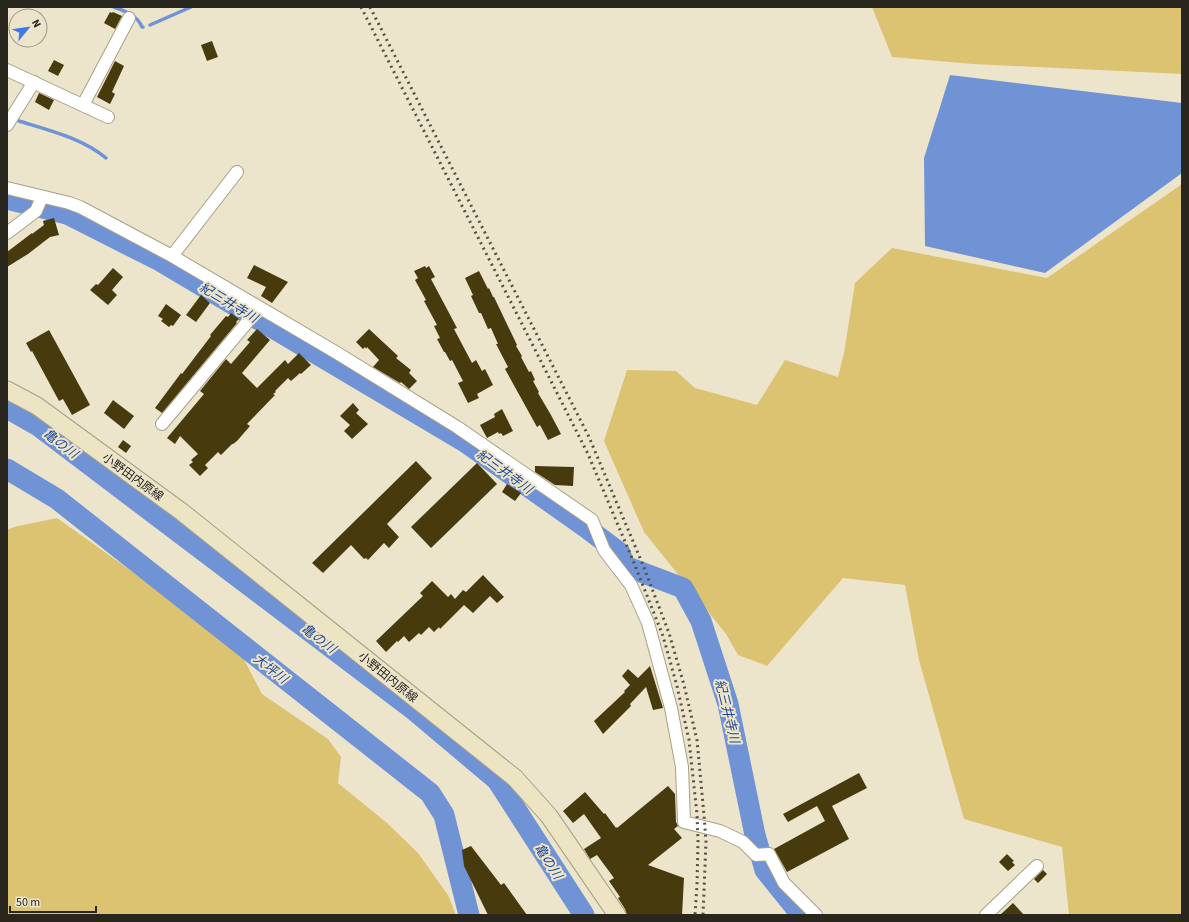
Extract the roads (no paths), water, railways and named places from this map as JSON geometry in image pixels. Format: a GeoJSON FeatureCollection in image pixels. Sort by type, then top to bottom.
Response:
{"type":"FeatureCollection","features":[{"type":"Feature","properties":{"kind":"main road","name":"小野田内原線"},"geometry":{"type":"LineString","coordinates":[[7,390],[37,406],[182,512],[515,778],[549,816],[617,915]]}},
{"type":"Feature","properties":{"kind":"street"},"geometry":{"type":"LineString","coordinates":[[83,105],[129,18]]}},
{"type":"Feature","properties":{"kind":"street"},"geometry":{"type":"LineString","coordinates":[[7,70],[108,117]]}},
{"type":"Feature","properties":{"kind":"street"},"geometry":{"type":"LineString","coordinates":[[7,125],[34,82]]}},
{"type":"Feature","properties":{"kind":"street"},"geometry":{"type":"LineString","coordinates":[[172,256],[237,172]]}},
{"type":"Feature","properties":{"kind":"street"},"geometry":{"type":"LineString","coordinates":[[7,188],[39,203],[80,207],[172,256],[254,314],[337,353],[457,427],[592,520],[604,550],[631,585],[648,623],[671,708],[682,766],[684,822],[720,830],[743,842],[760,854],[769,854],[784,882],[816,915]]}},
{"type":"Feature","properties":{"kind":"street"},"geometry":{"type":"LineString","coordinates":[[7,233],[39,203]]}},
{"type":"Feature","properties":{"kind":"street"},"geometry":{"type":"LineString","coordinates":[[162,424],[254,314]]}},
{"type":"Feature","properties":{"kind":"street"},"geometry":{"type":"LineString","coordinates":[[986,915],[1037,866]]}},
{"type":"Feature","properties":{"kind":"water"},"geometry":{"type":"Polygon","coordinates":[[[950,75],[1182,103],[1182,173],[1045,273],[925,246],[924,158],[950,75]]]}},
{"type":"Feature","properties":{"kind":"waterway"},"geometry":{"type":"LineString","coordinates":[[114,7],[127,12],[143,27]]}},
{"type":"Feature","properties":{"kind":"waterway"},"geometry":{"type":"LineString","coordinates":[[150,25],[191,7]]}},
{"type":"Feature","properties":{"kind":"waterway"},"geometry":{"type":"LineString","coordinates":[[19,121],[53,131],[76,140],[97,151],[106,158]]}},
{"type":"Feature","properties":{"kind":"waterway","name":"紀三井寺川"},"geometry":{"type":"LineString","coordinates":[[7,199],[67,214],[160,261],[465,442],[620,553],[625,566],[683,588],[701,621],[728,704],[755,835],[765,870],[803,915]]}},
{"type":"Feature","properties":{"kind":"waterway","name":"亀の川"},"geometry":{"type":"LineString","coordinates":[[7,408],[37,425],[415,711],[497,780],[584,915]]}},
{"type":"Feature","properties":{"kind":"waterway","name":"大坪川"},"geometry":{"type":"LineString","coordinates":[[7,469],[57,499],[430,793],[444,815],[469,915]]}},
{"type":"Feature","properties":{"kind":"railway"},"geometry":{"type":"LineString","coordinates":[[361,7],[588,454],[663,636],[677,686],[689,740],[697,814],[698,842],[695,915]]}},
{"type":"Feature","properties":{"kind":"railway"},"geometry":{"type":"LineString","coordinates":[[370,7],[589,437],[643,565],[669,633],[684,685],[697,740],[706,842],[703,915]]}}]}
